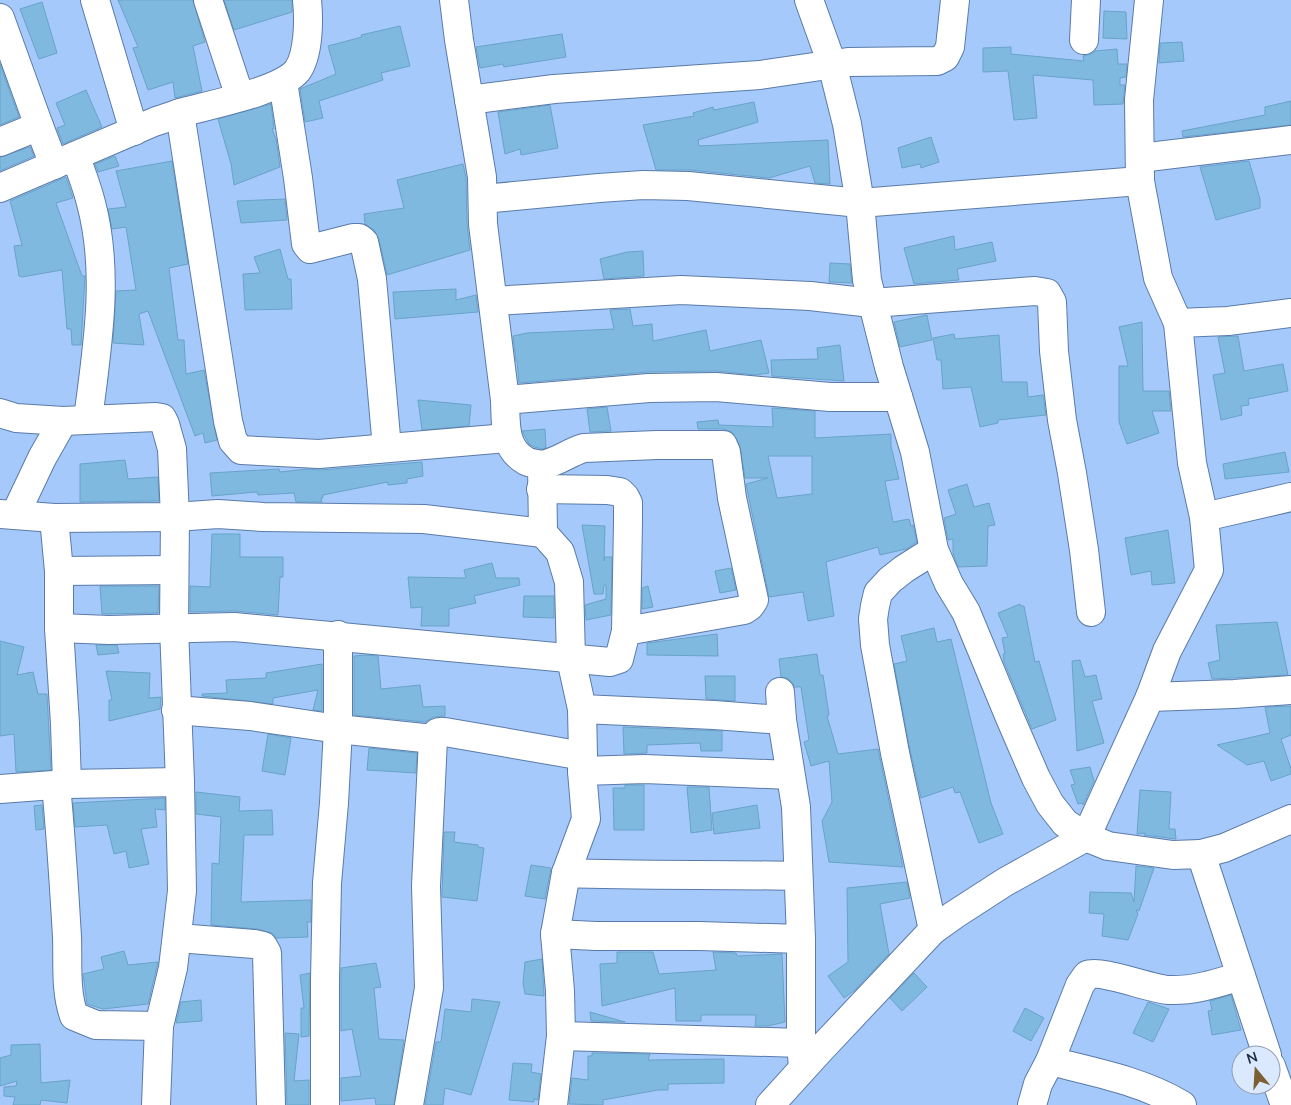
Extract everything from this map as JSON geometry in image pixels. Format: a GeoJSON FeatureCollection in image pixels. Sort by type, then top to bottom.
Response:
{"type":"FeatureCollection","features":[{"type":"Feature","properties":{"kind":"street"},"geometry":{"type":"LineString","coordinates":[[94,0],[134,130]]}},
{"type":"Feature","properties":{"kind":"street"},"geometry":{"type":"LineString","coordinates":[[208,0],[240,97]]}},
{"type":"Feature","properties":{"kind":"street"},"geometry":{"type":"LineString","coordinates":[[0,188],[134,130],[180,113],[240,97],[283,82],[298,69],[304,56],[308,29],[307,0]]}},
{"type":"Feature","properties":{"kind":"street"},"geometry":{"type":"LineString","coordinates":[[58,628],[109,630],[234,626],[548,655],[571,659],[619,660],[626,632],[628,503],[625,496],[620,492],[542,477],[513,449],[507,438],[505,400],[484,224],[477,142],[454,0]]}},
{"type":"Feature","properties":{"kind":"street"},"geometry":{"type":"LineString","coordinates":[[810,0],[832,64],[847,124],[860,203],[867,280],[898,397],[915,452],[934,550],[949,584],[966,612],[1036,778],[1050,804],[1065,823],[1086,837],[1108,846],[1173,855],[1201,854],[1224,848],[1291,819]]}},
{"type":"Feature","properties":{"kind":"street"},"geometry":{"type":"LineString","coordinates":[[469,100],[554,89],[760,75],[848,62],[940,61],[947,55],[950,47],[955,0]]}},
{"type":"Feature","properties":{"kind":"street"},"geometry":{"type":"LineString","coordinates":[[1084,40],[1086,0]]}},
{"type":"Feature","properties":{"kind":"street"},"geometry":{"type":"LineString","coordinates":[[770,1105],[802,1055],[933,930],[1005,882],[1086,837],[1150,697],[1167,651],[1209,570],[1204,517],[1192,463],[1178,323],[1158,278],[1140,169],[1139,100],[1149,0]]}},
{"type":"Feature","properties":{"kind":"street"},"geometry":{"type":"LineString","coordinates":[[0,18],[39,126],[65,161],[91,202],[99,247],[101,276],[98,346],[76,420],[42,458],[7,514],[54,518],[218,514],[263,517],[424,519],[543,533]]}},
{"type":"Feature","properties":{"kind":"street"},"geometry":{"type":"LineString","coordinates":[[283,82],[306,244],[310,248],[353,238],[359,238],[364,242],[372,279],[386,448]]}},
{"type":"Feature","properties":{"kind":"street"},"geometry":{"type":"LineString","coordinates":[[180,113],[228,421],[236,446],[241,450],[311,454],[507,438]]}},
{"type":"Feature","properties":{"kind":"street"},"geometry":{"type":"LineString","coordinates":[[0,142],[39,126]]}},
{"type":"Feature","properties":{"kind":"street"},"geometry":{"type":"LineString","coordinates":[[483,199],[642,185],[688,186],[860,203],[1140,169],[1291,140]]}},
{"type":"Feature","properties":{"kind":"street"},"geometry":{"type":"LineString","coordinates":[[493,300],[681,290],[810,296],[872,303],[1041,291],[1050,296],[1053,305],[1054,351],[1062,420],[1080,521],[1091,612]]}},
{"type":"Feature","properties":{"kind":"street"},"geometry":{"type":"LineString","coordinates":[[1178,323],[1290,320]]}},
{"type":"Feature","properties":{"kind":"street"},"geometry":{"type":"LineString","coordinates":[[505,400],[668,388],[737,388],[830,397],[898,397]]}},
{"type":"Feature","properties":{"kind":"street"},"geometry":{"type":"LineString","coordinates":[[0,413],[16,418],[76,420],[162,418],[172,449],[175,516],[174,627],[182,891],[173,968],[159,1026],[156,1105]]}},
{"type":"Feature","properties":{"kind":"street"},"geometry":{"type":"LineString","coordinates":[[553,1105],[561,1036],[560,991],[555,934],[566,873],[586,819],[582,764],[582,709],[571,659],[569,582],[560,552],[543,533],[542,477],[558,461],[573,451],[584,448],[718,444],[725,448],[732,498],[754,600],[744,610],[626,632]]}},
{"type":"Feature","properties":{"kind":"street"},"geometry":{"type":"LineString","coordinates":[[1204,517],[1291,497]]}},
{"type":"Feature","properties":{"kind":"street"},"geometry":{"type":"LineString","coordinates":[[54,518],[59,571],[58,628],[65,724],[62,843],[67,943],[67,987],[70,1006],[74,1016],[96,1025],[159,1026]]}},
{"type":"Feature","properties":{"kind":"street"},"geometry":{"type":"LineString","coordinates":[[933,930],[895,753],[875,646],[873,619],[878,593],[904,569],[934,550]]}},
{"type":"Feature","properties":{"kind":"street"},"geometry":{"type":"LineString","coordinates":[[59,571],[174,570]]}},
{"type":"Feature","properties":{"kind":"street"},"geometry":{"type":"LineString","coordinates":[[326,1105],[325,980],[327,883],[338,729],[338,635]]}},
{"type":"Feature","properties":{"kind":"street"},"geometry":{"type":"LineString","coordinates":[[1150,697],[1291,690]]}},
{"type":"Feature","properties":{"kind":"street"},"geometry":{"type":"LineString","coordinates":[[780,692],[782,720],[796,807],[801,940],[802,1055]]}},
{"type":"Feature","properties":{"kind":"street"},"geometry":{"type":"LineString","coordinates":[[582,709],[782,720]]}},
{"type":"Feature","properties":{"kind":"street"},"geometry":{"type":"LineString","coordinates":[[176,710],[250,716],[338,729],[432,739]]}},
{"type":"Feature","properties":{"kind":"street"},"geometry":{"type":"LineString","coordinates":[[409,1105],[429,988],[426,886],[432,739],[438,732],[445,732],[582,764],[645,769],[790,774]]}},
{"type":"Feature","properties":{"kind":"street"},"geometry":{"type":"LineString","coordinates":[[0,789],[62,785],[180,782]]}},
{"type":"Feature","properties":{"kind":"street"},"geometry":{"type":"LineString","coordinates":[[1201,854],[1265,1045]]}},
{"type":"Feature","properties":{"kind":"street"},"geometry":{"type":"LineString","coordinates":[[566,873],[798,876]]}},
{"type":"Feature","properties":{"kind":"street"},"geometry":{"type":"LineString","coordinates":[[555,934],[699,936],[801,940]]}},
{"type":"Feature","properties":{"kind":"street"},"geometry":{"type":"LineString","coordinates":[[178,938],[264,946],[266,950],[269,990],[271,1105]]}},
{"type":"Feature","properties":{"kind":"street"},"geometry":{"type":"LineString","coordinates":[[1032,1105],[1038,1084],[1050,1061],[1080,985],[1084,978],[1090,974],[1169,990],[1200,987],[1241,976]]}},
{"type":"Feature","properties":{"kind":"street"},"geometry":{"type":"LineString","coordinates":[[561,1036],[802,1055]]}},
{"type":"Feature","properties":{"kind":"street"},"geometry":{"type":"LineString","coordinates":[[1050,1061],[1116,1078],[1148,1089],[1182,1105]]}},
{"type":"Feature","properties":{"kind":"building"},"geometry":{"type":"Polygon","coordinates":[[[118,0],[193,0],[205,42],[193,46],[202,91],[175,98],[173,82],[148,90],[133,48],[138,47],[118,0]]]}},
{"type":"Feature","properties":{"kind":"building"},"geometry":{"type":"Polygon","coordinates":[[[224,0],[292,0],[292,12],[234,30],[224,0]]]}},
{"type":"Feature","properties":{"kind":"building"},"geometry":{"type":"Polygon","coordinates":[[[42,2],[57,53],[39,59],[20,9],[42,2]]]}},
{"type":"Feature","properties":{"kind":"building"},"geometry":{"type":"Polygon","coordinates":[[[1104,11],[1126,12],[1127,39],[1103,38],[1104,11]]]}},
{"type":"Feature","properties":{"kind":"building"},"geometry":{"type":"Polygon","coordinates":[[[400,26],[410,66],[381,73],[383,80],[319,101],[323,118],[305,122],[300,89],[336,74],[328,46],[362,37],[361,35],[400,26]]]}},
{"type":"Feature","properties":{"kind":"building"},"geometry":{"type":"Polygon","coordinates":[[[562,34],[566,57],[504,67],[503,64],[480,68],[476,47],[562,34]]]}},
{"type":"Feature","properties":{"kind":"building"},"geometry":{"type":"Polygon","coordinates":[[[1182,42],[1184,61],[1159,63],[1160,43],[1182,42]]]}},
{"type":"Feature","properties":{"kind":"building"},"geometry":{"type":"Polygon","coordinates":[[[1011,47],[1011,54],[1084,61],[1083,56],[1095,51],[1117,49],[1118,64],[1127,64],[1126,77],[1120,78],[1120,85],[1125,85],[1123,104],[1094,105],[1093,80],[1033,75],[1037,118],[1014,120],[1008,71],[983,72],[983,48],[1011,47]]]}},
{"type":"Feature","properties":{"kind":"building"},"geometry":{"type":"Polygon","coordinates":[[[0,64],[19,117],[0,125],[0,64]]]}},
{"type":"Feature","properties":{"kind":"building"},"geometry":{"type":"Polygon","coordinates":[[[86,90],[102,127],[63,144],[57,128],[65,125],[56,103],[86,90]]]}},
{"type":"Feature","properties":{"kind":"building"},"geometry":{"type":"Polygon","coordinates":[[[1291,101],[1291,125],[1183,137],[1182,131],[1265,115],[1265,107],[1291,101]]]}},
{"type":"Feature","properties":{"kind":"building"},"geometry":{"type":"Polygon","coordinates":[[[754,102],[758,122],[698,140],[699,146],[828,140],[830,184],[815,183],[810,166],[769,178],[690,170],[656,170],[643,125],[694,116],[693,113],[713,107],[714,110],[754,102]]]}},
{"type":"Feature","properties":{"kind":"building"},"geometry":{"type":"Polygon","coordinates":[[[271,104],[274,129],[272,129],[276,139],[280,167],[234,185],[231,164],[218,119],[271,104]]]}},
{"type":"Feature","properties":{"kind":"building"},"geometry":{"type":"Polygon","coordinates":[[[550,105],[558,148],[521,155],[520,149],[505,154],[498,112],[550,105]]]}},
{"type":"Feature","properties":{"kind":"building"},"geometry":{"type":"Polygon","coordinates":[[[931,137],[939,162],[921,168],[920,164],[902,168],[898,148],[931,137]]]}},
{"type":"Feature","properties":{"kind":"building"},"geometry":{"type":"Polygon","coordinates":[[[30,147],[34,156],[0,171],[0,157],[30,147]]]}},
{"type":"Feature","properties":{"kind":"building"},"geometry":{"type":"Polygon","coordinates":[[[115,156],[119,166],[98,172],[95,164],[115,156]]]}},
{"type":"Feature","properties":{"kind":"building"},"geometry":{"type":"Polygon","coordinates":[[[172,161],[188,264],[169,268],[178,340],[184,340],[186,374],[204,370],[217,440],[205,443],[203,433],[195,436],[148,311],[139,314],[144,345],[113,343],[116,291],[136,290],[126,227],[112,229],[108,209],[126,207],[116,171],[172,161]]]}},
{"type":"Feature","properties":{"kind":"building"},"geometry":{"type":"Polygon","coordinates":[[[1249,161],[1260,199],[1260,208],[1216,220],[1200,167],[1249,161]]]}},
{"type":"Feature","properties":{"kind":"building"},"geometry":{"type":"Polygon","coordinates":[[[463,164],[466,178],[467,224],[470,250],[387,275],[379,239],[374,230],[365,224],[364,214],[404,208],[397,180],[463,164]]]}},
{"type":"Feature","properties":{"kind":"building"},"geometry":{"type":"Polygon","coordinates":[[[66,177],[73,198],[56,203],[82,276],[85,276],[81,345],[72,345],[71,329],[67,329],[62,270],[19,276],[14,246],[22,245],[10,201],[66,177]]]}},
{"type":"Feature","properties":{"kind":"building"},"geometry":{"type":"Polygon","coordinates":[[[285,199],[287,220],[241,223],[237,201],[285,199]]]}},
{"type":"Feature","properties":{"kind":"building"},"geometry":{"type":"Polygon","coordinates":[[[954,236],[955,250],[992,242],[996,261],[957,269],[959,280],[914,284],[904,248],[954,236]]]}},
{"type":"Feature","properties":{"kind":"building"},"geometry":{"type":"Polygon","coordinates":[[[280,249],[288,279],[291,279],[292,309],[245,310],[243,274],[260,273],[254,257],[280,249]]]}},
{"type":"Feature","properties":{"kind":"building"},"geometry":{"type":"Polygon","coordinates":[[[643,251],[644,276],[604,279],[600,259],[627,252],[643,251]]]}},
{"type":"Feature","properties":{"kind":"building"},"geometry":{"type":"Polygon","coordinates":[[[830,263],[850,264],[852,283],[829,282],[830,263]]]}},
{"type":"Feature","properties":{"kind":"building"},"geometry":{"type":"Polygon","coordinates":[[[456,289],[456,300],[476,295],[478,312],[395,319],[393,292],[456,289]]]}},
{"type":"Feature","properties":{"kind":"building"},"geometry":{"type":"Polygon","coordinates":[[[630,309],[633,326],[652,324],[653,341],[706,330],[710,351],[761,340],[769,373],[756,375],[716,371],[649,372],[519,383],[513,336],[527,333],[614,329],[610,310],[630,309]]]}},
{"type":"Feature","properties":{"kind":"building"},"geometry":{"type":"Polygon","coordinates":[[[927,315],[932,340],[900,347],[894,322],[927,315]]]}},
{"type":"Feature","properties":{"kind":"building"},"geometry":{"type":"Polygon","coordinates":[[[1142,322],[1143,391],[1169,391],[1171,411],[1152,411],[1159,433],[1127,444],[1119,422],[1119,366],[1128,366],[1119,327],[1142,322]]]}},
{"type":"Feature","properties":{"kind":"building"},"geometry":{"type":"Polygon","coordinates":[[[954,334],[955,339],[999,335],[1002,382],[1027,382],[1028,397],[1043,395],[1046,415],[998,420],[998,423],[980,427],[971,387],[943,389],[941,360],[937,360],[933,338],[954,334]]]}},
{"type":"Feature","properties":{"kind":"building"},"geometry":{"type":"Polygon","coordinates":[[[1238,336],[1244,371],[1283,364],[1288,391],[1248,399],[1249,405],[1241,406],[1242,415],[1221,420],[1213,375],[1225,373],[1218,337],[1238,336]]]}},
{"type":"Feature","properties":{"kind":"building"},"geometry":{"type":"Polygon","coordinates":[[[840,345],[844,381],[772,376],[771,360],[818,359],[817,348],[840,345]]]}},
{"type":"Feature","properties":{"kind":"building"},"geometry":{"type":"Polygon","coordinates":[[[418,400],[471,405],[469,426],[422,430],[418,400]]]}},
{"type":"Feature","properties":{"kind":"building"},"geometry":{"type":"Polygon","coordinates":[[[607,407],[611,431],[590,432],[587,409],[607,407]]]}},
{"type":"Feature","properties":{"kind":"building"},"geometry":{"type":"Polygon","coordinates":[[[772,408],[815,411],[815,438],[891,434],[891,446],[899,479],[885,481],[893,522],[909,519],[911,526],[913,525],[917,542],[906,549],[880,555],[878,547],[826,562],[834,616],[808,621],[803,592],[769,597],[746,484],[768,478],[745,478],[740,446],[732,432],[723,429],[698,429],[697,422],[718,420],[719,425],[773,427],[772,408]],[[768,456],[777,498],[812,494],[812,456],[768,456]]]}},
{"type":"Feature","properties":{"kind":"building"},"geometry":{"type":"Polygon","coordinates":[[[545,429],[546,448],[542,449],[529,444],[522,431],[545,429]]]}},
{"type":"Feature","properties":{"kind":"building"},"geometry":{"type":"Polygon","coordinates":[[[1285,452],[1289,472],[1225,479],[1223,464],[1285,452]]]}},
{"type":"Feature","properties":{"kind":"building"},"geometry":{"type":"Polygon","coordinates":[[[125,460],[128,479],[158,477],[159,501],[80,502],[80,464],[125,460]]]}},
{"type":"Feature","properties":{"kind":"building"},"geometry":{"type":"Polygon","coordinates":[[[422,462],[423,476],[407,479],[407,483],[388,485],[388,482],[323,495],[323,498],[321,498],[322,502],[296,502],[294,493],[258,495],[257,492],[212,496],[210,473],[279,469],[280,472],[306,469],[320,470],[422,462]]]}},
{"type":"Feature","properties":{"kind":"building"},"geometry":{"type":"Polygon","coordinates":[[[967,484],[974,507],[989,503],[995,525],[988,526],[987,566],[958,567],[953,553],[953,539],[948,540],[944,518],[956,514],[948,490],[967,484]]]}},
{"type":"Feature","properties":{"kind":"building"},"geometry":{"type":"Polygon","coordinates":[[[582,525],[605,526],[604,561],[605,557],[612,557],[611,615],[586,620],[585,605],[606,599],[606,585],[604,585],[603,594],[594,594],[582,525]]]}},
{"type":"Feature","properties":{"kind":"building"},"geometry":{"type":"Polygon","coordinates":[[[1168,530],[1175,583],[1152,585],[1151,571],[1131,575],[1125,538],[1168,530]]]}},
{"type":"Feature","properties":{"kind":"building"},"geometry":{"type":"Polygon","coordinates":[[[212,534],[240,534],[240,557],[283,557],[283,577],[280,577],[278,615],[234,611],[190,612],[190,586],[210,587],[212,534]]]}},
{"type":"Feature","properties":{"kind":"building"},"geometry":{"type":"Polygon","coordinates":[[[492,563],[496,578],[519,578],[520,585],[474,596],[476,603],[449,609],[449,626],[421,626],[422,607],[411,608],[408,577],[466,578],[464,570],[492,563]]]}},
{"type":"Feature","properties":{"kind":"building"},"geometry":{"type":"Polygon","coordinates":[[[731,568],[736,590],[720,593],[715,571],[731,568]]]}},
{"type":"Feature","properties":{"kind":"building"},"geometry":{"type":"Polygon","coordinates":[[[100,586],[159,586],[158,613],[102,614],[100,586]]]}},
{"type":"Feature","properties":{"kind":"building"},"geometry":{"type":"Polygon","coordinates":[[[648,586],[653,607],[642,609],[642,588],[648,586]]]}},
{"type":"Feature","properties":{"kind":"building"},"geometry":{"type":"Polygon","coordinates":[[[524,596],[554,596],[554,618],[523,617],[524,596]]]}},
{"type":"Feature","properties":{"kind":"building"},"geometry":{"type":"Polygon","coordinates":[[[1020,604],[1024,606],[1035,662],[1039,661],[1056,720],[1032,729],[1004,662],[1003,654],[1005,654],[1002,638],[1008,637],[998,613],[1020,604]]]}},
{"type":"Feature","properties":{"kind":"building"},"geometry":{"type":"Polygon","coordinates":[[[1277,622],[1288,675],[1212,679],[1208,663],[1220,660],[1216,625],[1277,622]]]}},
{"type":"Feature","properties":{"kind":"building"},"geometry":{"type":"Polygon","coordinates":[[[934,628],[937,642],[951,639],[991,803],[1003,834],[979,843],[960,792],[955,793],[953,787],[921,798],[910,750],[894,664],[907,661],[901,636],[934,628]]]}},
{"type":"Feature","properties":{"kind":"building"},"geometry":{"type":"Polygon","coordinates":[[[717,634],[718,656],[647,655],[647,643],[717,634]]]}},
{"type":"Feature","properties":{"kind":"building"},"geometry":{"type":"Polygon","coordinates":[[[0,641],[24,647],[17,675],[33,672],[38,694],[47,694],[51,770],[16,772],[14,734],[0,736],[0,641]]]}},
{"type":"Feature","properties":{"kind":"building"},"geometry":{"type":"Polygon","coordinates":[[[96,645],[117,645],[119,653],[98,655],[96,645]]]}},
{"type":"Feature","properties":{"kind":"building"},"geometry":{"type":"Polygon","coordinates":[[[817,654],[820,675],[823,675],[829,715],[827,716],[838,754],[878,749],[903,867],[829,862],[822,821],[832,802],[829,761],[811,766],[804,742],[809,740],[801,687],[794,687],[793,683],[787,678],[781,677],[779,659],[817,654]]]}},
{"type":"Feature","properties":{"kind":"building"},"geometry":{"type":"Polygon","coordinates":[[[354,656],[378,656],[381,689],[420,685],[423,707],[445,706],[445,716],[433,717],[425,722],[354,715],[354,656]]]}},
{"type":"Feature","properties":{"kind":"building"},"geometry":{"type":"Polygon","coordinates":[[[1080,660],[1085,677],[1096,675],[1102,699],[1092,701],[1104,743],[1077,751],[1072,661],[1080,660]]]}},
{"type":"Feature","properties":{"kind":"building"},"geometry":{"type":"Polygon","coordinates":[[[322,664],[322,711],[313,710],[318,690],[273,698],[273,704],[202,696],[202,694],[227,693],[226,680],[266,678],[266,673],[322,664]]]}},
{"type":"Feature","properties":{"kind":"building"},"geometry":{"type":"Polygon","coordinates":[[[106,671],[150,673],[149,698],[161,697],[160,709],[109,721],[109,700],[112,700],[106,671]]]}},
{"type":"Feature","properties":{"kind":"building"},"geometry":{"type":"Polygon","coordinates":[[[705,676],[735,676],[735,701],[706,699],[705,676]]]}},
{"type":"Feature","properties":{"kind":"building"},"geometry":{"type":"Polygon","coordinates":[[[1291,706],[1291,735],[1281,739],[1291,774],[1271,781],[1264,761],[1247,765],[1217,745],[1270,733],[1265,707],[1291,706]]]}},
{"type":"Feature","properties":{"kind":"building"},"geometry":{"type":"Polygon","coordinates":[[[623,727],[722,731],[722,751],[701,751],[700,743],[647,745],[647,753],[624,754],[623,727]]]}},
{"type":"Feature","properties":{"kind":"building"},"geometry":{"type":"Polygon","coordinates":[[[268,734],[291,738],[285,775],[262,771],[268,734]]]}},
{"type":"Feature","properties":{"kind":"building"},"geometry":{"type":"Polygon","coordinates":[[[369,748],[417,753],[416,773],[367,770],[369,748]]]}},
{"type":"Feature","properties":{"kind":"building"},"geometry":{"type":"Polygon","coordinates":[[[1090,767],[1094,781],[1083,805],[1082,803],[1078,804],[1071,785],[1075,784],[1070,770],[1090,767]]]}},
{"type":"Feature","properties":{"kind":"building"},"geometry":{"type":"Polygon","coordinates":[[[625,785],[644,785],[644,830],[614,830],[613,788],[625,788],[625,785]]]}},
{"type":"Feature","properties":{"kind":"building"},"geometry":{"type":"Polygon","coordinates":[[[687,787],[709,787],[712,830],[691,833],[687,787]]]}},
{"type":"Feature","properties":{"kind":"building"},"geometry":{"type":"Polygon","coordinates":[[[1140,790],[1171,792],[1169,829],[1175,829],[1176,839],[1144,835],[1145,833],[1137,834],[1140,790]]]}},
{"type":"Feature","properties":{"kind":"building"},"geometry":{"type":"Polygon","coordinates":[[[196,792],[240,797],[239,811],[272,810],[273,835],[244,835],[241,902],[311,900],[311,922],[307,922],[308,937],[276,938],[272,933],[257,929],[211,925],[212,863],[219,864],[221,817],[196,814],[196,792]]]}},
{"type":"Feature","properties":{"kind":"building"},"geometry":{"type":"Polygon","coordinates":[[[165,798],[165,810],[155,809],[157,827],[141,829],[149,864],[129,868],[126,851],[114,854],[107,825],[75,827],[73,803],[165,798]]]}},
{"type":"Feature","properties":{"kind":"building"},"geometry":{"type":"Polygon","coordinates":[[[42,805],[44,829],[36,830],[34,806],[42,805]]]}},
{"type":"Feature","properties":{"kind":"building"},"geometry":{"type":"Polygon","coordinates":[[[757,805],[760,828],[714,834],[712,813],[757,805]]]}},
{"type":"Feature","properties":{"kind":"building"},"geometry":{"type":"Polygon","coordinates":[[[444,832],[455,832],[454,842],[478,845],[478,847],[484,848],[477,901],[442,897],[444,832]]]}},
{"type":"Feature","properties":{"kind":"building"},"geometry":{"type":"Polygon","coordinates":[[[531,865],[551,868],[545,899],[525,896],[531,865]]]}},
{"type":"Feature","properties":{"kind":"building"},"geometry":{"type":"Polygon","coordinates":[[[1136,866],[1154,868],[1139,911],[1136,910],[1138,914],[1128,940],[1102,936],[1104,914],[1089,913],[1090,892],[1131,893],[1134,902],[1136,866]]]}},
{"type":"Feature","properties":{"kind":"building"},"geometry":{"type":"Polygon","coordinates":[[[907,882],[910,898],[880,904],[889,954],[855,990],[844,998],[828,976],[848,962],[847,888],[907,882]]]}},
{"type":"Feature","properties":{"kind":"building"},"geometry":{"type":"Polygon","coordinates":[[[124,951],[128,965],[158,962],[148,1004],[103,1009],[87,1004],[83,974],[104,969],[101,957],[124,951]]]}},
{"type":"Feature","properties":{"kind":"building"},"geometry":{"type":"Polygon","coordinates":[[[617,952],[653,952],[659,974],[716,970],[713,952],[736,953],[737,956],[782,954],[785,1022],[768,1026],[755,1026],[756,1015],[701,1015],[701,1021],[676,1021],[675,988],[602,1006],[600,964],[617,963],[617,952]]]}},
{"type":"Feature","properties":{"kind":"building"},"geometry":{"type":"Polygon","coordinates":[[[542,959],[544,996],[525,994],[523,983],[525,962],[542,959]]]}},
{"type":"Feature","properties":{"kind":"building"},"geometry":{"type":"Polygon","coordinates":[[[376,963],[381,987],[374,988],[379,1039],[404,1040],[394,1105],[376,1105],[375,1098],[341,1101],[341,1078],[361,1076],[352,1029],[341,1031],[341,968],[376,963]]]}},
{"type":"Feature","properties":{"kind":"building"},"geometry":{"type":"Polygon","coordinates":[[[310,973],[309,1036],[301,1037],[301,1008],[304,1008],[300,975],[310,973]]]}},
{"type":"Feature","properties":{"kind":"building"},"geometry":{"type":"Polygon","coordinates":[[[914,973],[927,987],[902,1011],[890,998],[914,973]]]}},
{"type":"Feature","properties":{"kind":"building"},"geometry":{"type":"Polygon","coordinates":[[[1231,995],[1241,1030],[1212,1035],[1208,1011],[1212,1010],[1210,1001],[1231,995]]]}},
{"type":"Feature","properties":{"kind":"building"},"geometry":{"type":"Polygon","coordinates":[[[472,999],[500,1002],[471,1095],[445,1088],[443,1105],[425,1105],[436,1042],[441,1042],[445,1009],[471,1012],[472,999]]]}},
{"type":"Feature","properties":{"kind":"building"},"geometry":{"type":"Polygon","coordinates":[[[201,1000],[202,1021],[176,1023],[181,1002],[201,1000]]]}},
{"type":"Feature","properties":{"kind":"building"},"geometry":{"type":"Polygon","coordinates":[[[1148,1002],[1169,1009],[1153,1042],[1133,1033],[1148,1002]]]}},
{"type":"Feature","properties":{"kind":"building"},"geometry":{"type":"Polygon","coordinates":[[[1025,1008],[1044,1018],[1031,1041],[1013,1031],[1025,1008]]]}},
{"type":"Feature","properties":{"kind":"building"},"geometry":{"type":"Polygon","coordinates":[[[590,1012],[625,1022],[591,1021],[590,1012]]]}},
{"type":"Feature","properties":{"kind":"building"},"geometry":{"type":"Polygon","coordinates":[[[285,1033],[299,1034],[294,1081],[309,1080],[309,1105],[287,1105],[285,1033]]]}},
{"type":"Feature","properties":{"kind":"building"},"geometry":{"type":"Polygon","coordinates":[[[40,1044],[41,1083],[70,1080],[67,1103],[41,1100],[40,1105],[13,1105],[15,1097],[4,1096],[4,1087],[16,1086],[17,1081],[0,1086],[0,1058],[11,1055],[11,1045],[40,1044]]]}},
{"type":"Feature","properties":{"kind":"building"},"geometry":{"type":"Polygon","coordinates":[[[592,1053],[650,1054],[648,1060],[724,1059],[724,1083],[668,1084],[668,1090],[658,1090],[603,1100],[603,1105],[569,1104],[572,1078],[588,1080],[588,1056],[592,1056],[592,1053]]]}},
{"type":"Feature","properties":{"kind":"building"},"geometry":{"type":"Polygon","coordinates":[[[513,1063],[532,1064],[531,1072],[541,1074],[538,1100],[534,1099],[534,1102],[509,1100],[513,1063]]]}}]}
